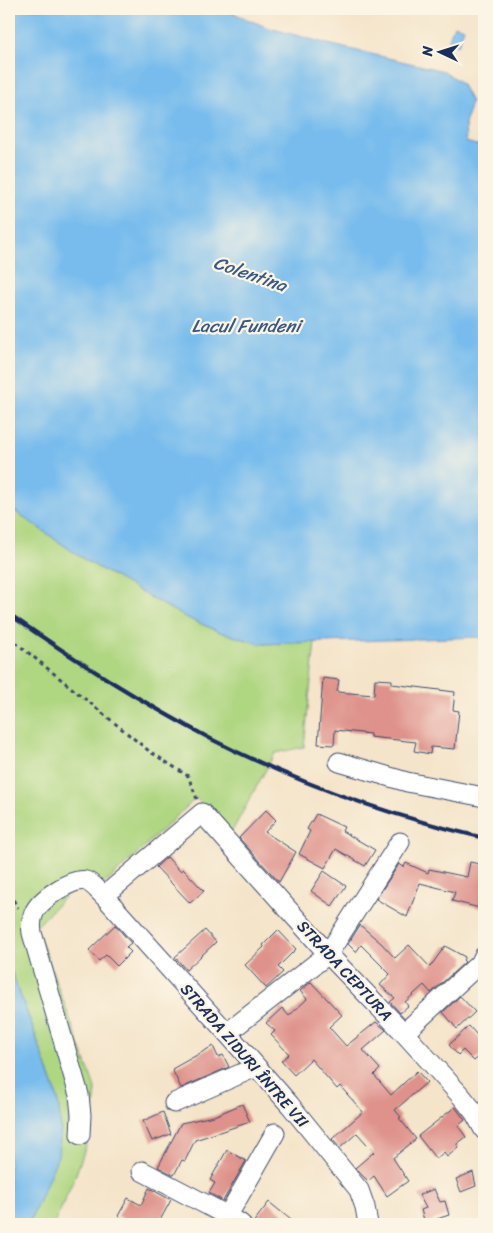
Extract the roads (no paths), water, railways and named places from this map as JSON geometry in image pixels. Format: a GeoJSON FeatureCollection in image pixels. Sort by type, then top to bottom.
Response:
{"type":"FeatureCollection","features":[{"type":"Feature","properties":{"kind":"street"},"geometry":{"type":"LineString","coordinates":[[339,762],[407,782],[484,796]]}},
{"type":"Feature","properties":{"kind":"street","name":"STRADA CEPTURA"},"geometry":{"type":"LineString","coordinates":[[104,896],[202,813],[328,954],[462,1097],[474,1112],[484,1130]]}},
{"type":"Feature","properties":{"kind":"street"},"geometry":{"type":"LineString","coordinates":[[227,1033],[328,954],[400,842]]}},
{"type":"Feature","properties":{"kind":"street","name":"STRADA ZIDURI ÎNTRE VII"},"geometry":{"type":"LineString","coordinates":[[80,1135],[81,1115],[78,1095],[31,924],[34,912],[42,903],[68,884],[84,880],[92,883],[227,1033],[359,1190],[368,1224]]}},
{"type":"Feature","properties":{"kind":"street"},"geometry":{"type":"LineString","coordinates":[[404,1033],[483,961]]}},
{"type":"Feature","properties":{"kind":"street"},"geometry":{"type":"LineString","coordinates":[[174,1103],[256,1067]]}},
{"type":"Feature","properties":{"kind":"street"},"geometry":{"type":"LineString","coordinates":[[142,1171],[231,1221],[275,1133]]}},
{"type":"Feature","properties":{"kind":"water","name":"Lacul Fundeni"},"geometry":{"type":"Polygon","coordinates":[[[9,9],[224,9],[266,27],[328,44],[444,71],[461,83],[471,102],[465,124],[466,142],[476,145],[484,142],[484,637],[260,644],[220,632],[183,616],[85,560],[9,507],[9,9]]]}},
{"type":"Feature","properties":{"kind":"water"},"geometry":{"type":"Polygon","coordinates":[[[454,25],[464,28],[458,46],[448,42],[454,25]]]}},
{"type":"Feature","properties":{"kind":"water"},"geometry":{"type":"Polygon","coordinates":[[[9,965],[58,1099],[61,1129],[58,1156],[29,1224],[9,1224],[9,965]]]}},
{"type":"Feature","properties":{"kind":"railway"},"geometry":{"type":"LineString","coordinates":[[9,614],[133,695],[185,725],[244,755],[311,784],[379,809],[484,838]]}},
{"type":"Feature","properties":{"kind":"water label","name":"Colentina"},"geometry":{"type":"Point","coordinates":[250,274]}}]}
